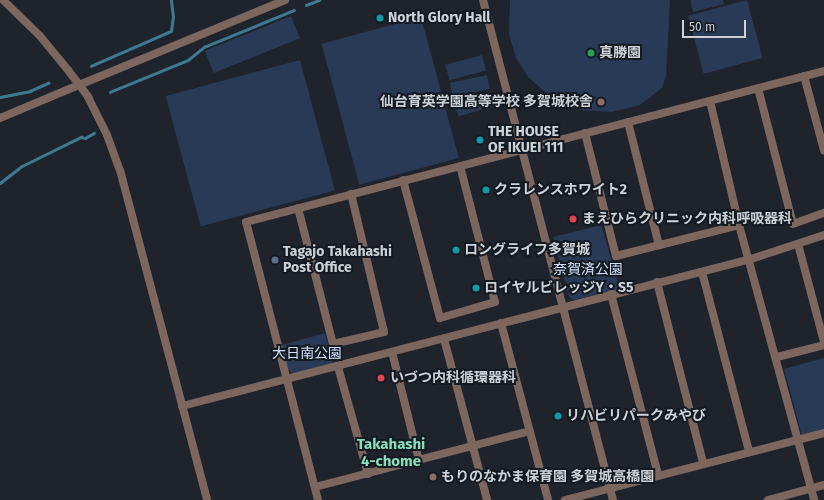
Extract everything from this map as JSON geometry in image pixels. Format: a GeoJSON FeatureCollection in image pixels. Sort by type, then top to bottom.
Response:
{"type":"FeatureCollection","features":[{"type":"Feature","properties":{"kind":"street"},"geometry":{"type":"LineString","coordinates":[[2,0],[40,36],[78,85],[107,135],[120,170],[207,500]]}},
{"type":"Feature","properties":{"kind":"street"},"geometry":{"type":"LineString","coordinates":[[0,118],[285,0]]}},
{"type":"Feature","properties":{"kind":"street"},"geometry":{"type":"LineString","coordinates":[[483,0],[613,500]]}},
{"type":"Feature","properties":{"kind":"street"},"geometry":{"type":"LineString","coordinates":[[318,500],[246,222],[824,71]]}},
{"type":"Feature","properties":{"kind":"street"},"geometry":{"type":"LineString","coordinates":[[804,76],[824,150]]}},
{"type":"Feature","properties":{"kind":"street"},"geometry":{"type":"LineString","coordinates":[[758,88],[793,224],[824,213]]}},
{"type":"Feature","properties":{"kind":"street"},"geometry":{"type":"LineString","coordinates":[[710,101],[740,225],[751,259],[814,500]]}},
{"type":"Feature","properties":{"kind":"street"},"geometry":{"type":"LineString","coordinates":[[628,122],[659,245]]}},
{"type":"Feature","properties":{"kind":"street"},"geometry":{"type":"LineString","coordinates":[[585,134],[616,256],[740,225]]}},
{"type":"Feature","properties":{"kind":"street"},"geometry":{"type":"LineString","coordinates":[[403,180],[440,318],[496,302],[460,166]]}},
{"type":"Feature","properties":{"kind":"street"},"geometry":{"type":"LineString","coordinates":[[298,208],[333,344],[384,332],[351,194]]}},
{"type":"Feature","properties":{"kind":"street"},"geometry":{"type":"LineString","coordinates":[[182,406],[444,339],[657,282],[751,259],[824,235]]}},
{"type":"Feature","properties":{"kind":"street"},"geometry":{"type":"LineString","coordinates":[[777,358],[824,344],[798,244]]}},
{"type":"Feature","properties":{"kind":"street"},"geometry":{"type":"LineString","coordinates":[[702,272],[749,451]]}},
{"type":"Feature","properties":{"kind":"street"},"geometry":{"type":"LineString","coordinates":[[657,282],[703,463]]}},
{"type":"Feature","properties":{"kind":"street"},"geometry":{"type":"LineString","coordinates":[[611,294],[658,474]]}},
{"type":"Feature","properties":{"kind":"street"},"geometry":{"type":"LineString","coordinates":[[501,323],[548,500]]}},
{"type":"Feature","properties":{"kind":"street"},"geometry":{"type":"LineString","coordinates":[[444,339],[487,500]]}},
{"type":"Feature","properties":{"kind":"street"},"geometry":{"type":"LineString","coordinates":[[392,352],[419,460]]}},
{"type":"Feature","properties":{"kind":"street"},"geometry":{"type":"LineString","coordinates":[[338,366],[368,474]]}},
{"type":"Feature","properties":{"kind":"street"},"geometry":{"type":"LineString","coordinates":[[315,487],[530,431]]}},
{"type":"Feature","properties":{"kind":"street"},"geometry":{"type":"LineString","coordinates":[[565,500],[658,474],[824,433]]}},
{"type":"Feature","properties":{"kind":"street"},"geometry":{"type":"LineString","coordinates":[[770,500],[824,485]]}},
{"type":"Feature","properties":{"kind":"green space","name":"真勝園"},"geometry":{"type":"Polygon","coordinates":[[[510,0],[670,0],[666,76],[662,88],[640,105],[612,112],[581,110],[554,100],[528,77],[516,58],[509,34],[510,0]]]}},
{"type":"Feature","properties":{"kind":"green space"},"geometry":{"type":"Polygon","coordinates":[[[690,0],[723,0],[724,4],[693,12],[690,0]]]}},
{"type":"Feature","properties":{"kind":"green space"},"geometry":{"type":"Polygon","coordinates":[[[747,0],[763,58],[704,74],[688,16],[747,0]]]}},
{"type":"Feature","properties":{"kind":"green space"},"geometry":{"type":"Polygon","coordinates":[[[291,16],[300,38],[214,73],[205,51],[291,16]]]}},
{"type":"Feature","properties":{"kind":"green space"},"geometry":{"type":"Polygon","coordinates":[[[421,17],[459,158],[359,185],[322,44],[421,17]]]}},
{"type":"Feature","properties":{"kind":"green space"},"geometry":{"type":"Polygon","coordinates":[[[482,55],[486,70],[449,80],[445,65],[482,55]]]}},
{"type":"Feature","properties":{"kind":"green space"},"geometry":{"type":"Polygon","coordinates":[[[300,60],[335,190],[201,226],[166,96],[300,60]]]}},
{"type":"Feature","properties":{"kind":"green space"},"geometry":{"type":"Polygon","coordinates":[[[487,75],[490,89],[453,97],[450,83],[487,75]]]}},
{"type":"Feature","properties":{"kind":"green space"},"geometry":{"type":"Polygon","coordinates":[[[491,92],[495,105],[459,116],[455,103],[491,92]]]}},
{"type":"Feature","properties":{"kind":"green space","name":"奈賀済公園"},"geometry":{"type":"Polygon","coordinates":[[[601,225],[620,289],[574,300],[569,297],[553,237],[601,225]]]}},
{"type":"Feature","properties":{"kind":"green space","name":"大日南公園"},"geometry":{"type":"Polygon","coordinates":[[[325,333],[333,363],[293,374],[288,369],[282,345],[325,333]]]}},
{"type":"Feature","properties":{"kind":"green space"},"geometry":{"type":"Polygon","coordinates":[[[824,358],[824,431],[802,436],[784,369],[824,358]]]}},
{"type":"Feature","properties":{"kind":"waterway"},"geometry":{"type":"LineString","coordinates":[[91,66],[171,31],[173,17],[171,0]]}},
{"type":"Feature","properties":{"kind":"waterway"},"geometry":{"type":"LineString","coordinates":[[306,5],[319,0]]}},
{"type":"Feature","properties":{"kind":"waterway"},"geometry":{"type":"LineString","coordinates":[[110,92],[188,60],[204,47],[294,10]]}},
{"type":"Feature","properties":{"kind":"waterway"},"geometry":{"type":"LineString","coordinates":[[0,97],[30,91],[48,83]]}},
{"type":"Feature","properties":{"kind":"waterway"},"geometry":{"type":"LineString","coordinates":[[0,183],[22,166],[81,137],[85,138],[94,133]]}},
{"type":"Feature","properties":{"kind":"place","name":"North Glory Hall"},"geometry":{"type":"Point","coordinates":[380,18]}},
{"type":"Feature","properties":{"kind":"place","name":"真勝園"},"geometry":{"type":"Point","coordinates":[591,53]}},
{"type":"Feature","properties":{"kind":"place","name":"仙台育英学園高等学校 多賀城校舎"},"geometry":{"type":"Point","coordinates":[601,102]}},
{"type":"Feature","properties":{"kind":"place","name":"THE HOUSE OF IKUEI 111"},"geometry":{"type":"Point","coordinates":[480,140]}},
{"type":"Feature","properties":{"kind":"place","name":"クラレンスホワイト2"},"geometry":{"type":"Point","coordinates":[486,190]}},
{"type":"Feature","properties":{"kind":"place","name":"まえひらクリニック内科呼吸器科"},"geometry":{"type":"Point","coordinates":[573,219]}},
{"type":"Feature","properties":{"kind":"place","name":"ロングライフ多賀城"},"geometry":{"type":"Point","coordinates":[456,250]}},
{"type":"Feature","properties":{"kind":"place","name":"Tagajo Takahashi Post Office"},"geometry":{"type":"Point","coordinates":[275,260]}},
{"type":"Feature","properties":{"kind":"place","name":"ロイヤルビレッジY・S5"},"geometry":{"type":"Point","coordinates":[476,288]}},
{"type":"Feature","properties":{"kind":"place","name":"いづつ内科循環器科"},"geometry":{"type":"Point","coordinates":[381,378]}},
{"type":"Feature","properties":{"kind":"place","name":"リハビリパークみやび"},"geometry":{"type":"Point","coordinates":[558,416]}},
{"type":"Feature","properties":{"kind":"place","name":"もりのなかま保育園 多賀城高橋園"},"geometry":{"type":"Point","coordinates":[433,477]}},
{"type":"Feature","properties":{"kind":"district","name":"Takahashi 4-chome"},"geometry":{"type":"Point","coordinates":[391,452]}}]}
